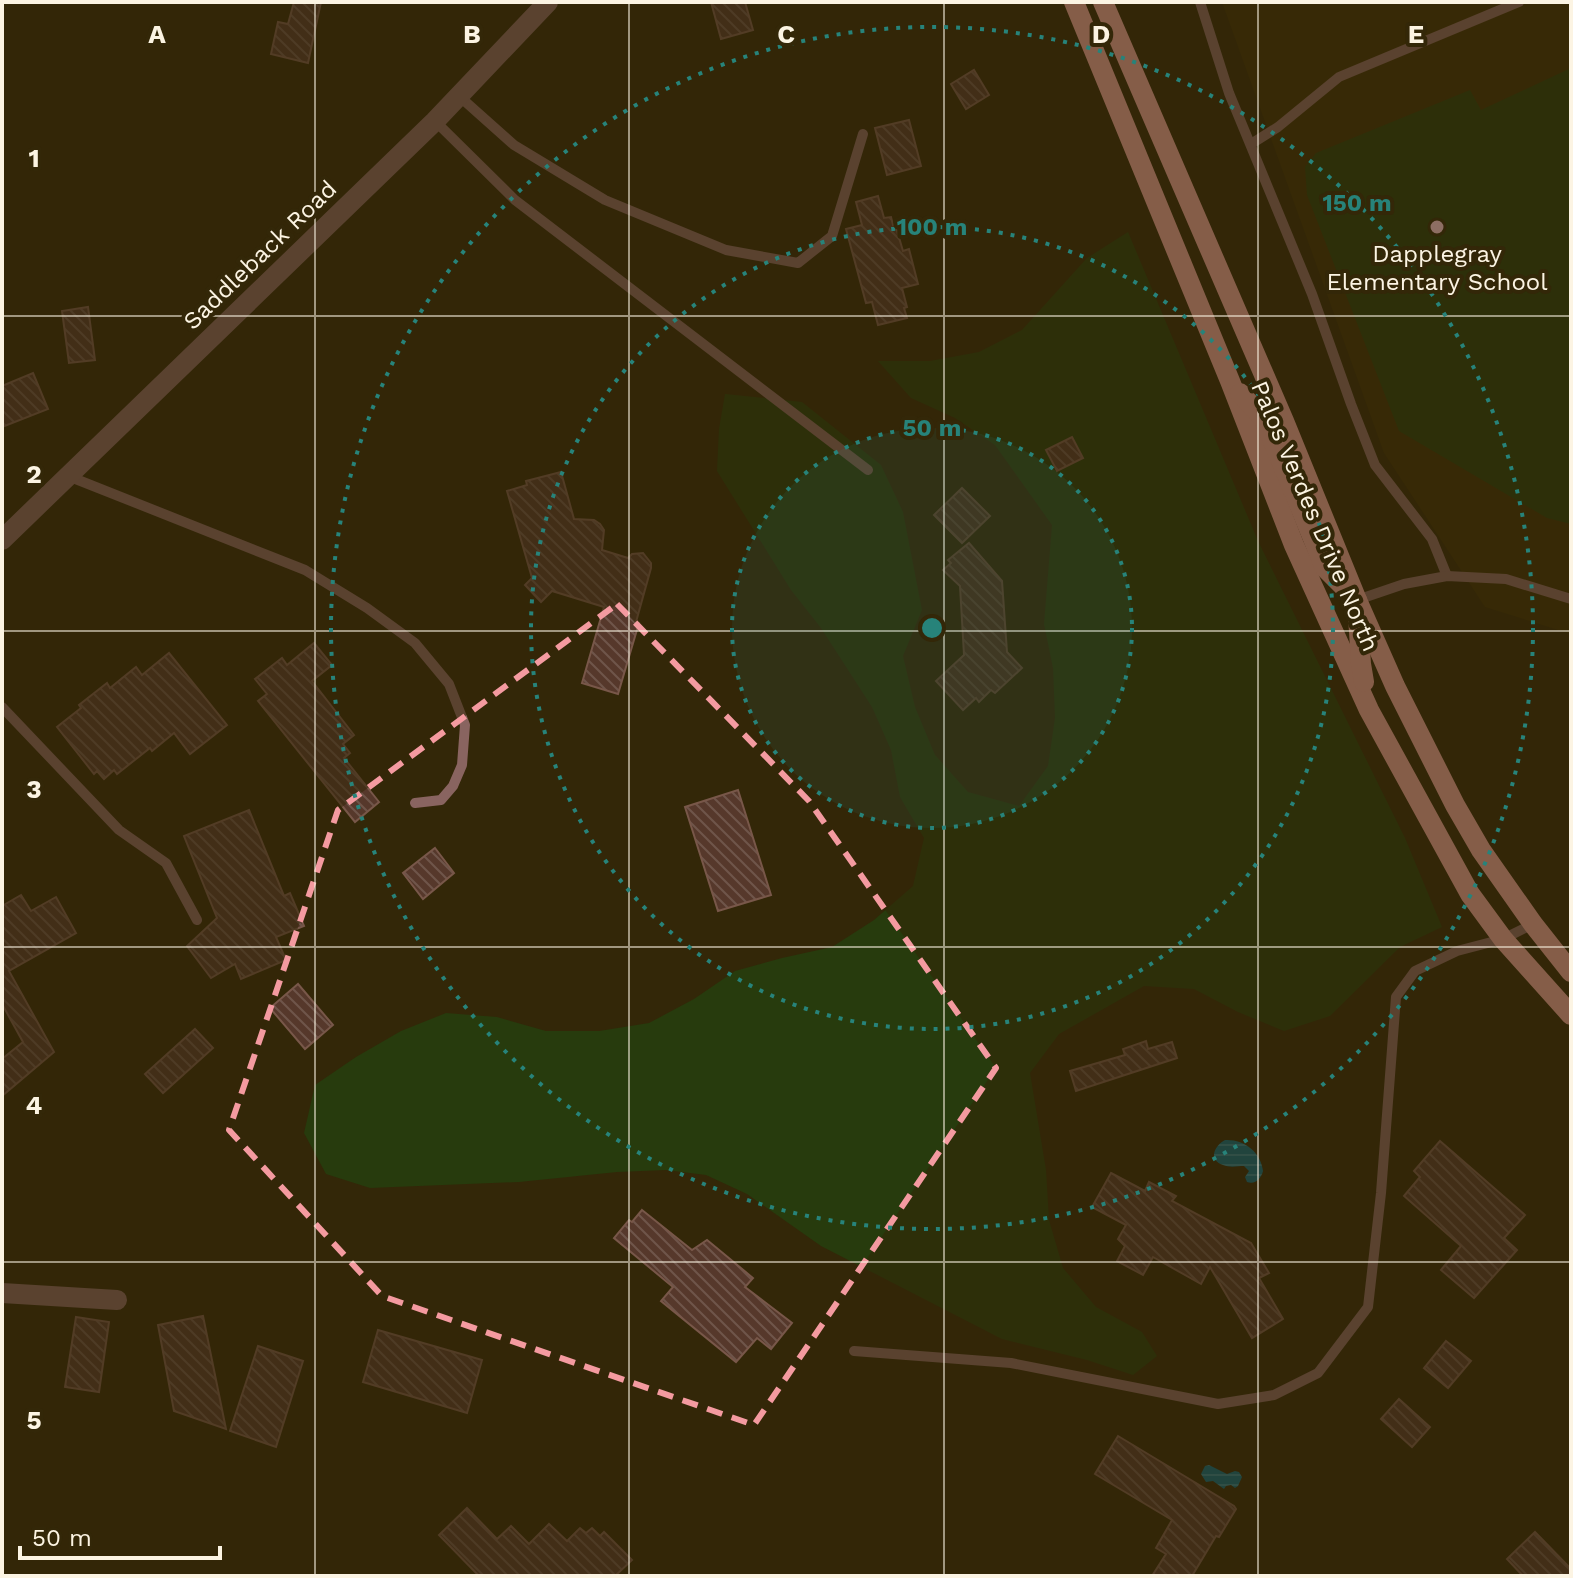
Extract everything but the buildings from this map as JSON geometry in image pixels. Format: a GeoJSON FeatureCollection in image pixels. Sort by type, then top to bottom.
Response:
{"type":"FeatureCollection","features":[{"type":"Feature","properties":{"kind":"main road","name":"Palos Verdes Drive North"},"geometry":{"type":"LineString","coordinates":[[1074,2],[1294,545],[1369,710],[1470,894],[1503,939],[1571,1015]]}},
{"type":"Feature","properties":{"kind":"main road","name":"Palos Verdes Drive North"},"geometry":{"type":"LineString","coordinates":[[1103,2],[1395,686],[1481,850],[1571,972]]}},
{"type":"Feature","properties":{"kind":"main road"},"geometry":{"type":"LineString","coordinates":[[1230,381],[1264,419],[1325,568],[1357,600],[1361,664],[1369,710]]}},
{"type":"Feature","properties":{"kind":"street","name":"Saddleback Road"},"geometry":{"type":"LineString","coordinates":[[2,540],[435,121],[548,2]]}},
{"type":"Feature","properties":{"kind":"street"},"geometry":{"type":"LineString","coordinates":[[2,1293],[117,1300]]}},
{"type":"Feature","properties":{"kind":"lane"},"geometry":{"type":"LineString","coordinates":[[1200,2],[1229,93],[1312,294],[1375,465],[1432,539],[1447,576]]}},
{"type":"Feature","properties":{"kind":"lane"},"geometry":{"type":"LineString","coordinates":[[1251,144],[1278,127],[1339,77],[1519,2]]}},
{"type":"Feature","properties":{"kind":"lane"},"geometry":{"type":"LineString","coordinates":[[459,96],[514,145],[605,200],[726,250],[798,263],[832,236],[863,134]]}},
{"type":"Feature","properties":{"kind":"lane"},"geometry":{"type":"LineString","coordinates":[[435,121],[515,200],[868,470]]}},
{"type":"Feature","properties":{"kind":"lane"},"geometry":{"type":"LineString","coordinates":[[68,476],[305,570],[367,608],[415,643],[449,684],[465,725],[462,765],[453,786],[441,800],[415,803]]}},
{"type":"Feature","properties":{"kind":"lane"},"geometry":{"type":"LineString","coordinates":[[1357,600],[1404,584],[1447,576],[1506,579],[1571,599]]}},
{"type":"Feature","properties":{"kind":"lane"},"geometry":{"type":"LineString","coordinates":[[2,707],[119,830],[166,863],[197,920]]}},
{"type":"Feature","properties":{"kind":"lane"},"geometry":{"type":"LineString","coordinates":[[854,1351],[1011,1363],[1218,1404],[1274,1395],[1318,1373],[1368,1307],[1381,1193],[1396,997],[1415,971],[1457,951],[1503,939],[1533,924]]}},
{"type":"Feature","properties":{"kind":"highlighted area"},"geometry":{"type":"Polygon","coordinates":[[[617,604],[809,801],[996,1068],[754,1425],[382,1296],[229,1130],[338,810],[617,604]]]}},
{"type":"Feature","properties":{"kind":"shaded area","name":"Dapplegray Elementary School"},"geometry":{"type":"Polygon","coordinates":[[[1222,2],[1571,2],[1571,634],[1485,607],[1384,453],[1222,2]]]}},
{"type":"Feature","properties":{"kind":"green space"},"geometry":{"type":"Polygon","coordinates":[[[1571,68],[1571,524],[1547,518],[1399,431],[1307,195],[1305,167],[1316,153],[1470,90],[1481,110],[1571,68]]]}},
{"type":"Feature","properties":{"kind":"green space"},"geometry":{"type":"Polygon","coordinates":[[[1128,232],[1258,541],[1405,838],[1442,927],[1400,947],[1330,1016],[1284,1031],[1194,989],[1144,986],[1059,1034],[1030,1073],[1046,1170],[1049,1220],[1063,1268],[1096,1307],[1142,1332],[1157,1356],[1133,1375],[1002,1339],[821,1246],[747,1194],[706,1175],[666,1170],[519,1182],[370,1188],[326,1174],[304,1133],[315,1085],[401,1031],[446,1013],[497,1017],[546,1031],[599,1031],[649,1023],[694,999],[735,971],[832,947],[874,920],[913,886],[924,838],[900,797],[891,750],[872,707],[821,628],[791,590],[717,471],[725,394],[802,402],[881,465],[903,512],[922,610],[903,656],[915,707],[935,755],[968,792],[1019,806],[1048,766],[1055,718],[1053,668],[1044,624],[1052,525],[995,445],[955,418],[911,398],[878,361],[930,361],[979,352],[1022,330],[1087,258],[1128,232]]]}},
{"type":"Feature","properties":{"kind":"water"},"geometry":{"type":"Polygon","coordinates":[[[1225,1140],[1245,1144],[1259,1158],[1263,1171],[1257,1181],[1247,1182],[1245,1177],[1249,1171],[1244,1166],[1226,1166],[1215,1160],[1216,1149],[1225,1140]]]}},
{"type":"Feature","properties":{"kind":"water"},"geometry":{"type":"Polygon","coordinates":[[[1209,1465],[1227,1474],[1239,1472],[1242,1477],[1238,1486],[1226,1486],[1224,1489],[1213,1481],[1206,1482],[1201,1474],[1209,1465]]]}},
{"type":"Feature","properties":{"kind":"place","name":"Dapplegray Elementary School"},"geometry":{"type":"Point","coordinates":[1437,227]}}]}
